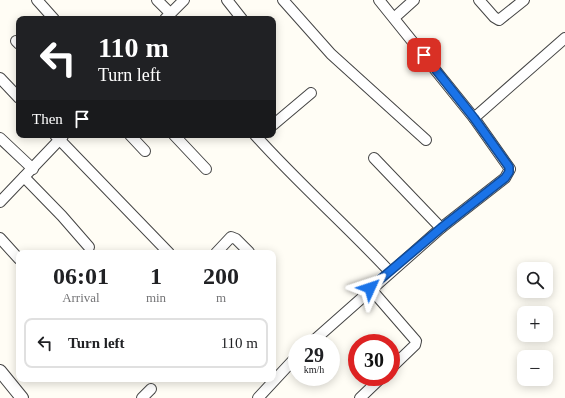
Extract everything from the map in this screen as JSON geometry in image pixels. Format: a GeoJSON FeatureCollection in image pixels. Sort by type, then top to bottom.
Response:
{"type":"FeatureCollection","features":[{"type":"Feature","properties":{"kind":"street"},"geometry":{"type":"LineString","coordinates":[[37,0],[51,16]]}},
{"type":"Feature","properties":{"kind":"street"},"geometry":{"type":"LineString","coordinates":[[157,0],[168,16],[184,0]]}},
{"type":"Feature","properties":{"kind":"street"},"geometry":{"type":"LineString","coordinates":[[227,0],[240,16]]}},
{"type":"Feature","properties":{"kind":"street"},"geometry":{"type":"LineString","coordinates":[[283,0],[331,54],[426,140]]}},
{"type":"Feature","properties":{"kind":"street"},"geometry":{"type":"LineString","coordinates":[[321,334],[370,288],[441,228],[505,178],[509,172],[509,167],[474,118],[379,0]]}},
{"type":"Feature","properties":{"kind":"street"},"geometry":{"type":"LineString","coordinates":[[394,18],[414,0]]}},
{"type":"Feature","properties":{"kind":"street"},"geometry":{"type":"LineString","coordinates":[[479,0],[494,17],[499,20],[524,0]]}},
{"type":"Feature","properties":{"kind":"street"},"geometry":{"type":"LineString","coordinates":[[474,118],[565,38]]}},
{"type":"Feature","properties":{"kind":"street"},"geometry":{"type":"LineString","coordinates":[[0,78],[16,95]]}},
{"type":"Feature","properties":{"kind":"street"},"geometry":{"type":"LineString","coordinates":[[276,122],[311,93]]}},
{"type":"Feature","properties":{"kind":"street"},"geometry":{"type":"LineString","coordinates":[[0,138],[33,169]]}},
{"type":"Feature","properties":{"kind":"street"},"geometry":{"type":"LineString","coordinates":[[0,202],[33,169],[59,138]]}},
{"type":"Feature","properties":{"kind":"street"},"geometry":{"type":"LineString","coordinates":[[61,138],[166,250]]}},
{"type":"Feature","properties":{"kind":"street"},"geometry":{"type":"LineString","coordinates":[[133,138],[145,151]]}},
{"type":"Feature","properties":{"kind":"street"},"geometry":{"type":"LineString","coordinates":[[177,138],[206,169]]}},
{"type":"Feature","properties":{"kind":"street"},"geometry":{"type":"LineString","coordinates":[[260,138],[320,204],[356,236],[390,271]]}},
{"type":"Feature","properties":{"kind":"street"},"geometry":{"type":"LineString","coordinates":[[374,158],[441,228]]}},
{"type":"Feature","properties":{"kind":"street"},"geometry":{"type":"LineString","coordinates":[[24,178],[62,216],[89,247]]}},
{"type":"Feature","properties":{"kind":"street"},"geometry":{"type":"LineString","coordinates":[[219,250],[231,237],[236,239],[247,250]]}},
{"type":"Feature","properties":{"kind":"street"},"geometry":{"type":"LineString","coordinates":[[0,238],[16,255]]}},
{"type":"Feature","properties":{"kind":"street"},"geometry":{"type":"LineString","coordinates":[[370,288],[416,341],[415,345],[400,359]]}},
{"type":"Feature","properties":{"kind":"street"},"geometry":{"type":"LineString","coordinates":[[276,379],[288,366]]}},
{"type":"Feature","properties":{"kind":"street"},"geometry":{"type":"LineString","coordinates":[[0,371],[22,398]]}},
{"type":"Feature","properties":{"kind":"street"},"geometry":{"type":"LineString","coordinates":[[258,398],[273,382]]}},
{"type":"Feature","properties":{"kind":"street"},"geometry":{"type":"LineString","coordinates":[[360,398],[373,386]]}},
{"type":"Feature","properties":{"kind":"street"},"geometry":{"type":"LineString","coordinates":[[142,398],[151,389]]}},
{"type":"Feature","properties":{"kind":"route"},"geometry":{"type":"LineString","coordinates":[[370,288],[441,228],[505,178],[510,169],[474,118],[424,55]]}}]}
